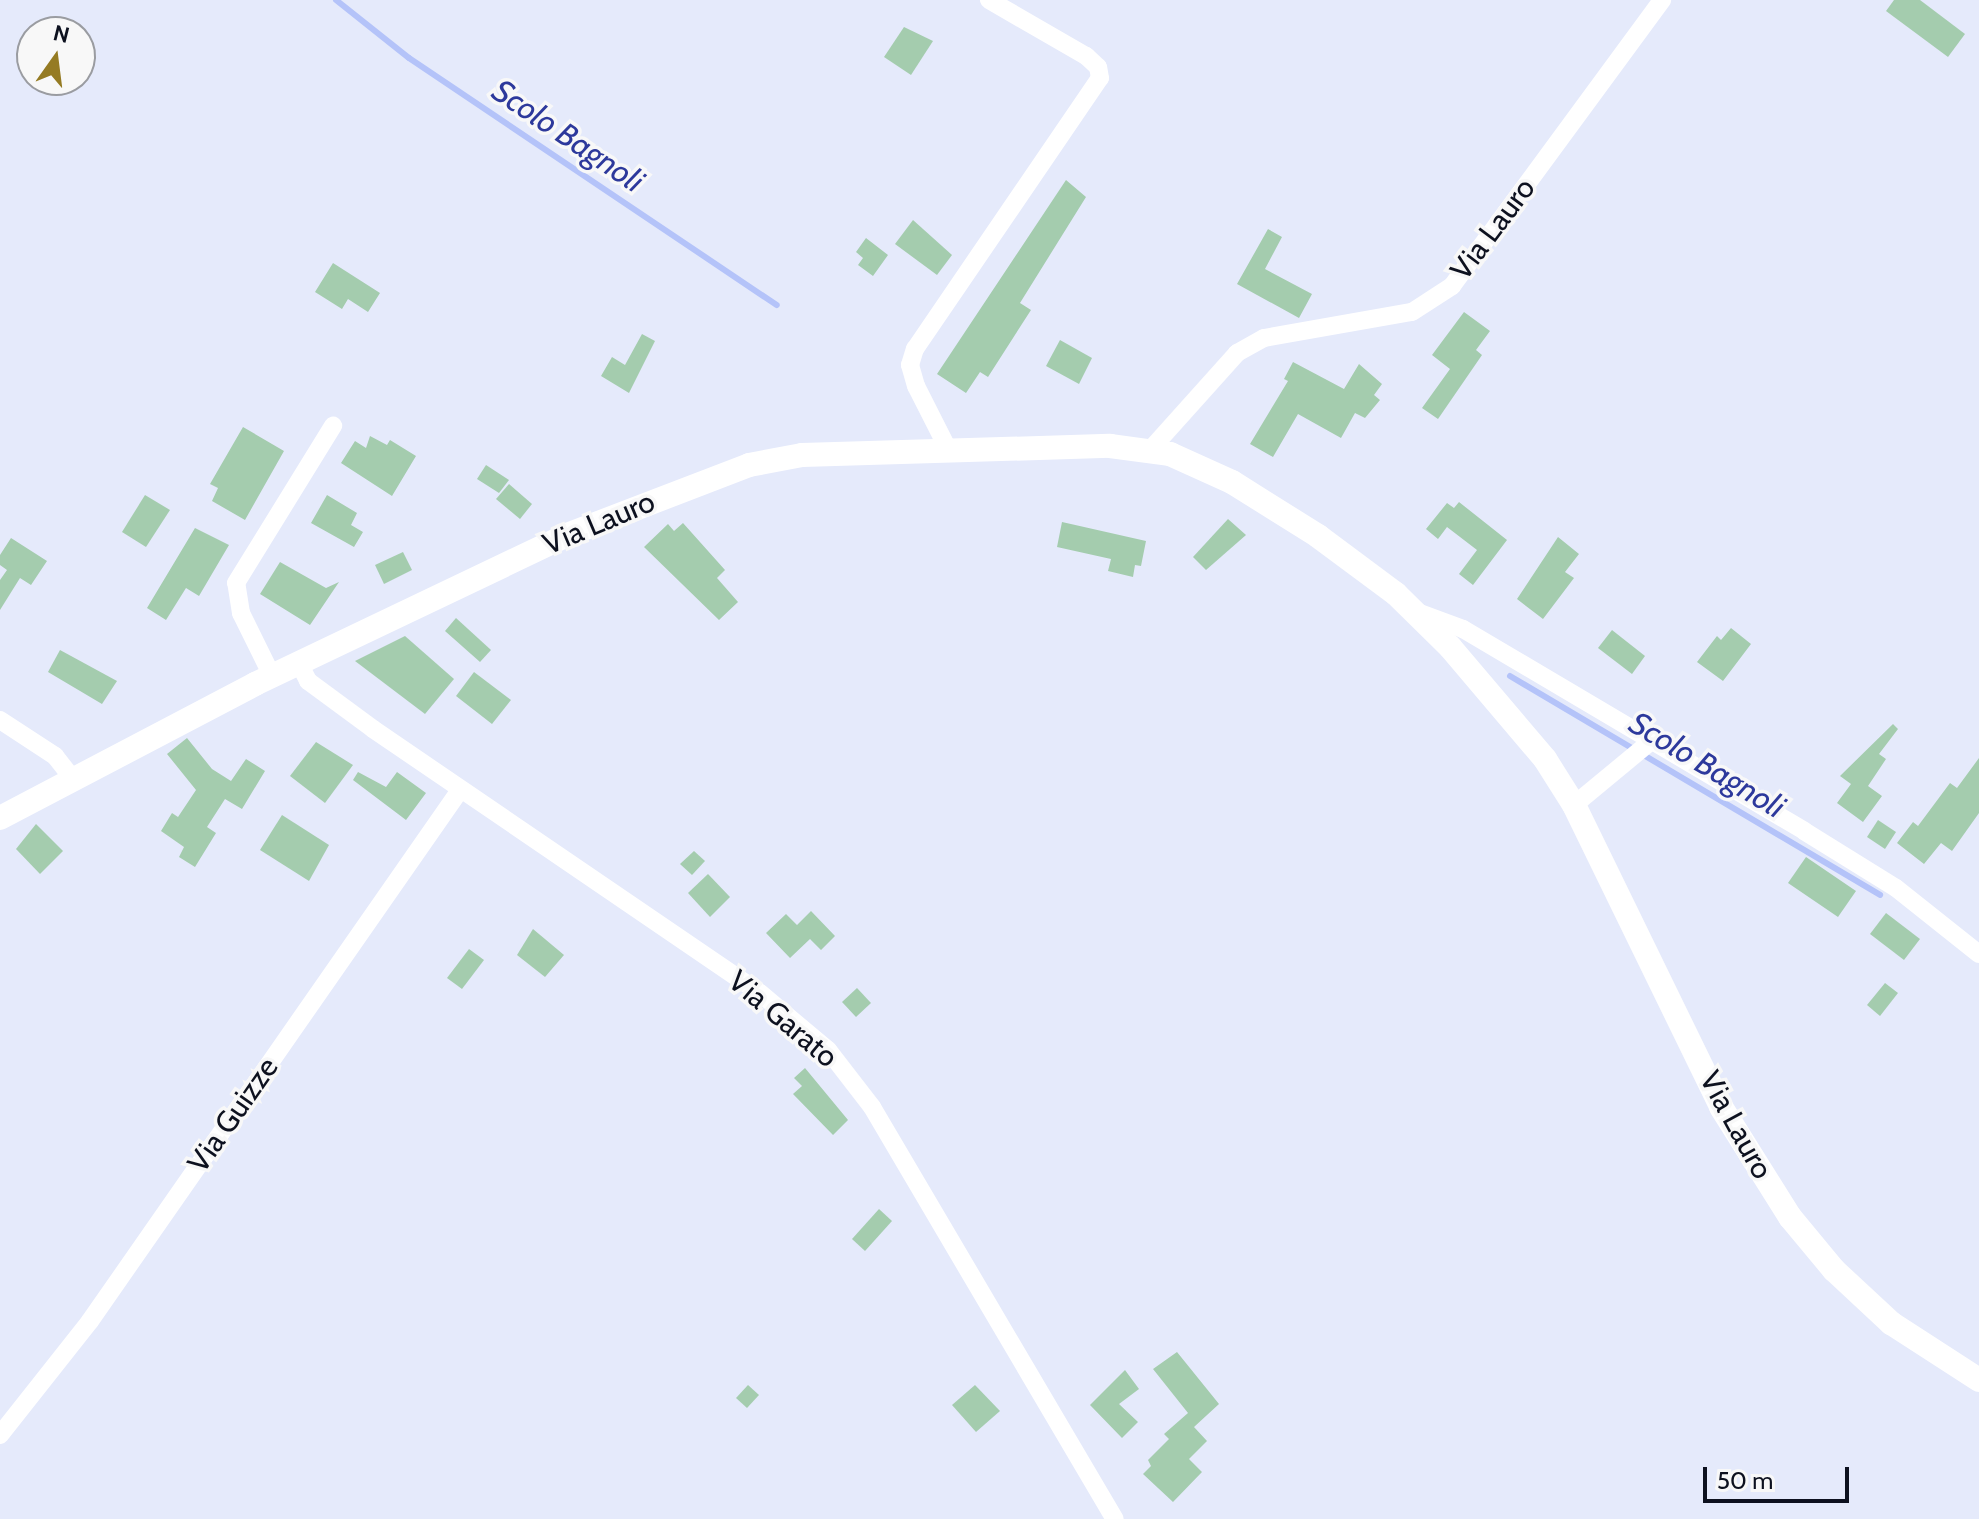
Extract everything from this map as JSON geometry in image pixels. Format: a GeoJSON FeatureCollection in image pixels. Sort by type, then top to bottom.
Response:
{"type":"FeatureCollection","features":[{"type":"Feature","properties":{"kind":"street"},"geometry":{"type":"LineString","coordinates":[[949,451],[916,386],[910,365],[915,349],[1100,78],[1098,67],[1086,56],[989,0]]}},
{"type":"Feature","properties":{"kind":"street","name":"Via Lauro"},"geometry":{"type":"LineString","coordinates":[[1151,449],[1237,353],[1264,338],[1412,312],[1452,286],[1662,0]]}},
{"type":"Feature","properties":{"kind":"street"},"geometry":{"type":"LineString","coordinates":[[272,676],[241,613],[236,583],[333,426]]}},
{"type":"Feature","properties":{"kind":"street","name":"Via Lauro"},"geometry":{"type":"LineString","coordinates":[[0,818],[299,663],[567,535],[713,477],[802,455],[1151,449],[1189,460],[1232,482],[1318,536],[1417,612],[1545,759],[1574,805],[1745,1148],[1798,1228],[1891,1323],[1979,1380]]}},
{"type":"Feature","properties":{"kind":"street","name":"Via Lauro"},"geometry":{"type":"LineString","coordinates":[[1417,612],[1463,629],[1896,888],[1979,954]]}},
{"type":"Feature","properties":{"kind":"street","name":"Via Garato"},"geometry":{"type":"LineString","coordinates":[[299,663],[308,681],[460,790],[760,993],[828,1050],[872,1107],[1115,1519]]}},
{"type":"Feature","properties":{"kind":"street"},"geometry":{"type":"LineString","coordinates":[[0,720],[55,756],[72,778]]}},
{"type":"Feature","properties":{"kind":"street"},"geometry":{"type":"LineString","coordinates":[[1574,805],[1649,743]]}},
{"type":"Feature","properties":{"kind":"street","name":"Via Guizze"},"geometry":{"type":"LineString","coordinates":[[0,1435],[90,1321],[460,790]]}},
{"type":"Feature","properties":{"kind":"building"},"geometry":{"type":"Polygon","coordinates":[[[1894,0],[1920,0],[1965,34],[1948,57],[1886,11],[1894,0]]]}},
{"type":"Feature","properties":{"kind":"building"},"geometry":{"type":"Polygon","coordinates":[[[904,27],[933,41],[911,75],[884,57],[904,27]]]}},
{"type":"Feature","properties":{"kind":"building"},"geometry":{"type":"Polygon","coordinates":[[[1066,180],[1086,197],[1020,303],[1031,310],[988,377],[980,372],[966,393],[937,374],[1066,180]]]}},
{"type":"Feature","properties":{"kind":"building"},"geometry":{"type":"Polygon","coordinates":[[[913,220],[952,255],[937,275],[895,244],[913,220]]]}},
{"type":"Feature","properties":{"kind":"building"},"geometry":{"type":"Polygon","coordinates":[[[1268,229],[1282,237],[1265,269],[1312,294],[1299,318],[1237,284],[1268,229]]]}},
{"type":"Feature","properties":{"kind":"building"},"geometry":{"type":"Polygon","coordinates":[[[866,238],[888,255],[873,276],[858,265],[863,258],[856,252],[866,238]]]}},
{"type":"Feature","properties":{"kind":"building"},"geometry":{"type":"Polygon","coordinates":[[[333,263],[380,293],[368,312],[348,299],[342,309],[315,292],[333,263]]]}},
{"type":"Feature","properties":{"kind":"building"},"geometry":{"type":"Polygon","coordinates":[[[1464,312],[1490,331],[1476,350],[1482,355],[1438,419],[1422,408],[1450,369],[1432,355],[1464,312]]]}},
{"type":"Feature","properties":{"kind":"building"},"geometry":{"type":"Polygon","coordinates":[[[642,334],[655,341],[629,393],[601,376],[612,357],[625,365],[642,334]]]}},
{"type":"Feature","properties":{"kind":"building"},"geometry":{"type":"Polygon","coordinates":[[[1060,340],[1092,358],[1079,384],[1046,366],[1060,340]]]}},
{"type":"Feature","properties":{"kind":"building"},"geometry":{"type":"Polygon","coordinates":[[[1293,362],[1344,389],[1359,364],[1382,384],[1374,395],[1380,400],[1365,418],[1355,413],[1341,438],[1298,414],[1273,457],[1250,444],[1288,381],[1284,379],[1293,362]]]}},
{"type":"Feature","properties":{"kind":"building"},"geometry":{"type":"Polygon","coordinates":[[[243,427],[284,451],[245,520],[212,501],[218,488],[210,484],[243,427]]]}},
{"type":"Feature","properties":{"kind":"building"},"geometry":{"type":"Polygon","coordinates":[[[370,436],[387,445],[390,440],[416,456],[392,496],[341,463],[355,441],[366,448],[370,436]]]}},
{"type":"Feature","properties":{"kind":"building"},"geometry":{"type":"Polygon","coordinates":[[[486,465],[509,480],[499,493],[477,479],[486,465]]]}},
{"type":"Feature","properties":{"kind":"building"},"geometry":{"type":"Polygon","coordinates":[[[509,484],[532,504],[520,519],[496,499],[509,484]]]}},
{"type":"Feature","properties":{"kind":"building"},"geometry":{"type":"Polygon","coordinates":[[[145,495],[170,510],[146,547],[122,532],[145,495]]]}},
{"type":"Feature","properties":{"kind":"building"},"geometry":{"type":"Polygon","coordinates":[[[327,495],[357,513],[351,525],[363,532],[354,547],[311,523],[327,495]]]}},
{"type":"Feature","properties":{"kind":"building"},"geometry":{"type":"Polygon","coordinates":[[[1459,502],[1507,540],[1473,585],[1459,574],[1477,550],[1447,527],[1438,539],[1426,529],[1447,503],[1454,508],[1459,502]]]}},
{"type":"Feature","properties":{"kind":"building"},"geometry":{"type":"Polygon","coordinates":[[[1228,519],[1246,535],[1206,570],[1193,557],[1228,519]]]}},
{"type":"Feature","properties":{"kind":"building"},"geometry":{"type":"Polygon","coordinates":[[[1062,522],[1146,541],[1141,566],[1135,565],[1133,577],[1108,571],[1111,559],[1057,547],[1062,522]]]}},
{"type":"Feature","properties":{"kind":"building"},"geometry":{"type":"Polygon","coordinates":[[[683,523],[725,570],[717,578],[738,602],[719,620],[644,547],[668,524],[674,531],[683,523]]]}},
{"type":"Feature","properties":{"kind":"building"},"geometry":{"type":"Polygon","coordinates":[[[195,528],[229,545],[199,596],[186,588],[166,620],[147,608],[195,528]]]}},
{"type":"Feature","properties":{"kind":"building"},"geometry":{"type":"Polygon","coordinates":[[[1558,537],[1579,554],[1565,572],[1574,578],[1543,619],[1517,599],[1558,537]]]}},
{"type":"Feature","properties":{"kind":"building"},"geometry":{"type":"Polygon","coordinates":[[[11,538],[47,561],[31,585],[20,578],[0,610],[0,580],[7,570],[0,565],[0,555],[11,538]]]}},
{"type":"Feature","properties":{"kind":"building"},"geometry":{"type":"Polygon","coordinates":[[[403,552],[412,570],[384,584],[375,565],[403,552]]]}},
{"type":"Feature","properties":{"kind":"building"},"geometry":{"type":"Polygon","coordinates":[[[280,562],[326,588],[339,582],[310,625],[260,594],[280,562]]]}},
{"type":"Feature","properties":{"kind":"building"},"geometry":{"type":"Polygon","coordinates":[[[456,618],[491,650],[480,662],[445,631],[456,618]]]}},
{"type":"Feature","properties":{"kind":"building"},"geometry":{"type":"Polygon","coordinates":[[[1731,628],[1751,644],[1723,681],[1697,662],[1717,636],[1721,640],[1731,628]]]}},
{"type":"Feature","properties":{"kind":"building"},"geometry":{"type":"Polygon","coordinates":[[[1612,630],[1645,656],[1632,674],[1598,648],[1612,630]]]}},
{"type":"Feature","properties":{"kind":"building"},"geometry":{"type":"Polygon","coordinates":[[[405,636],[454,679],[425,714],[355,661],[405,636]]]}},
{"type":"Feature","properties":{"kind":"building"},"geometry":{"type":"Polygon","coordinates":[[[60,650],[117,681],[102,704],[48,672],[60,650]]]}},
{"type":"Feature","properties":{"kind":"building"},"geometry":{"type":"Polygon","coordinates":[[[474,672],[511,700],[492,724],[456,696],[474,672]]]}},
{"type":"Feature","properties":{"kind":"building"},"geometry":{"type":"Polygon","coordinates":[[[1893,724],[1898,729],[1879,754],[1886,759],[1868,786],[1882,796],[1863,822],[1837,803],[1851,784],[1840,776],[1893,724]]]}},
{"type":"Feature","properties":{"kind":"building"},"geometry":{"type":"Polygon","coordinates":[[[187,738],[212,769],[231,781],[246,759],[265,771],[242,809],[225,799],[207,827],[216,833],[195,867],[179,857],[184,847],[161,831],[172,813],[178,817],[196,790],[167,754],[187,738]]]}},
{"type":"Feature","properties":{"kind":"building"},"geometry":{"type":"Polygon","coordinates":[[[316,742],[353,765],[325,803],[290,776],[316,742]]]}},
{"type":"Feature","properties":{"kind":"building"},"geometry":{"type":"Polygon","coordinates":[[[1979,758],[1979,813],[1952,851],[1941,843],[1924,864],[1897,843],[1913,822],[1918,826],[1950,783],[1957,788],[1979,758]]]}},
{"type":"Feature","properties":{"kind":"building"},"geometry":{"type":"Polygon","coordinates":[[[358,772],[386,787],[397,772],[426,793],[406,820],[353,780],[358,772]]]}},
{"type":"Feature","properties":{"kind":"building"},"geometry":{"type":"Polygon","coordinates":[[[282,815],[329,845],[309,881],[260,850],[282,815]]]}},
{"type":"Feature","properties":{"kind":"building"},"geometry":{"type":"Polygon","coordinates":[[[1878,820],[1896,832],[1885,849],[1867,837],[1878,820]]]}},
{"type":"Feature","properties":{"kind":"building"},"geometry":{"type":"Polygon","coordinates":[[[36,824],[63,851],[40,874],[16,849],[36,824]]]}},
{"type":"Feature","properties":{"kind":"building"},"geometry":{"type":"Polygon","coordinates":[[[694,851],[705,861],[692,875],[680,864],[694,851]]]}},
{"type":"Feature","properties":{"kind":"building"},"geometry":{"type":"Polygon","coordinates":[[[1806,857],[1856,891],[1838,917],[1788,883],[1806,857]]]}},
{"type":"Feature","properties":{"kind":"building"},"geometry":{"type":"Polygon","coordinates":[[[708,874],[730,897],[710,917],[688,893],[708,874]]]}},
{"type":"Feature","properties":{"kind":"building"},"geometry":{"type":"Polygon","coordinates":[[[811,911],[835,936],[821,950],[810,939],[790,958],[766,933],[786,914],[797,925],[811,911]]]}},
{"type":"Feature","properties":{"kind":"building"},"geometry":{"type":"Polygon","coordinates":[[[1886,913],[1920,939],[1904,960],[1870,934],[1886,913]]]}},
{"type":"Feature","properties":{"kind":"building"},"geometry":{"type":"Polygon","coordinates":[[[533,929],[564,955],[545,977],[517,955],[533,929]]]}},
{"type":"Feature","properties":{"kind":"building"},"geometry":{"type":"Polygon","coordinates":[[[469,949],[484,960],[462,989],[447,978],[469,949]]]}},
{"type":"Feature","properties":{"kind":"building"},"geometry":{"type":"Polygon","coordinates":[[[1885,983],[1898,993],[1880,1016],[1867,1005],[1885,983]]]}},
{"type":"Feature","properties":{"kind":"building"},"geometry":{"type":"Polygon","coordinates":[[[857,988],[871,1003],[856,1017],[842,1002],[857,988]]]}},
{"type":"Feature","properties":{"kind":"building"},"geometry":{"type":"Polygon","coordinates":[[[805,1068],[848,1120],[833,1135],[793,1094],[802,1086],[794,1078],[805,1068]]]}},
{"type":"Feature","properties":{"kind":"building"},"geometry":{"type":"Polygon","coordinates":[[[879,1209],[892,1221],[865,1251],[852,1239],[879,1209]]]}},
{"type":"Feature","properties":{"kind":"building"},"geometry":{"type":"Polygon","coordinates":[[[1177,1352],[1219,1404],[1194,1427],[1207,1441],[1189,1459],[1202,1472],[1173,1502],[1143,1474],[1151,1466],[1148,1460],[1169,1439],[1164,1434],[1188,1413],[1153,1369],[1177,1352]]]}},
{"type":"Feature","properties":{"kind":"building"},"geometry":{"type":"Polygon","coordinates":[[[1125,1370],[1139,1389],[1119,1404],[1138,1422],[1122,1438],[1090,1405],[1125,1370]]]}},
{"type":"Feature","properties":{"kind":"building"},"geometry":{"type":"Polygon","coordinates":[[[748,1385],[759,1395],[747,1408],[736,1398],[748,1385]]]}},
{"type":"Feature","properties":{"kind":"building"},"geometry":{"type":"Polygon","coordinates":[[[975,1385],[1000,1411],[976,1432],[952,1405],[975,1385]]]}},
{"type":"Feature","properties":{"kind":"waterway","name":"Scolo Bagnoli"},"geometry":{"type":"LineString","coordinates":[[336,0],[409,58],[777,305]]}},
{"type":"Feature","properties":{"kind":"waterway","name":"Scolo Bagnoli"},"geometry":{"type":"LineString","coordinates":[[1510,676],[1880,895]]}}]}
